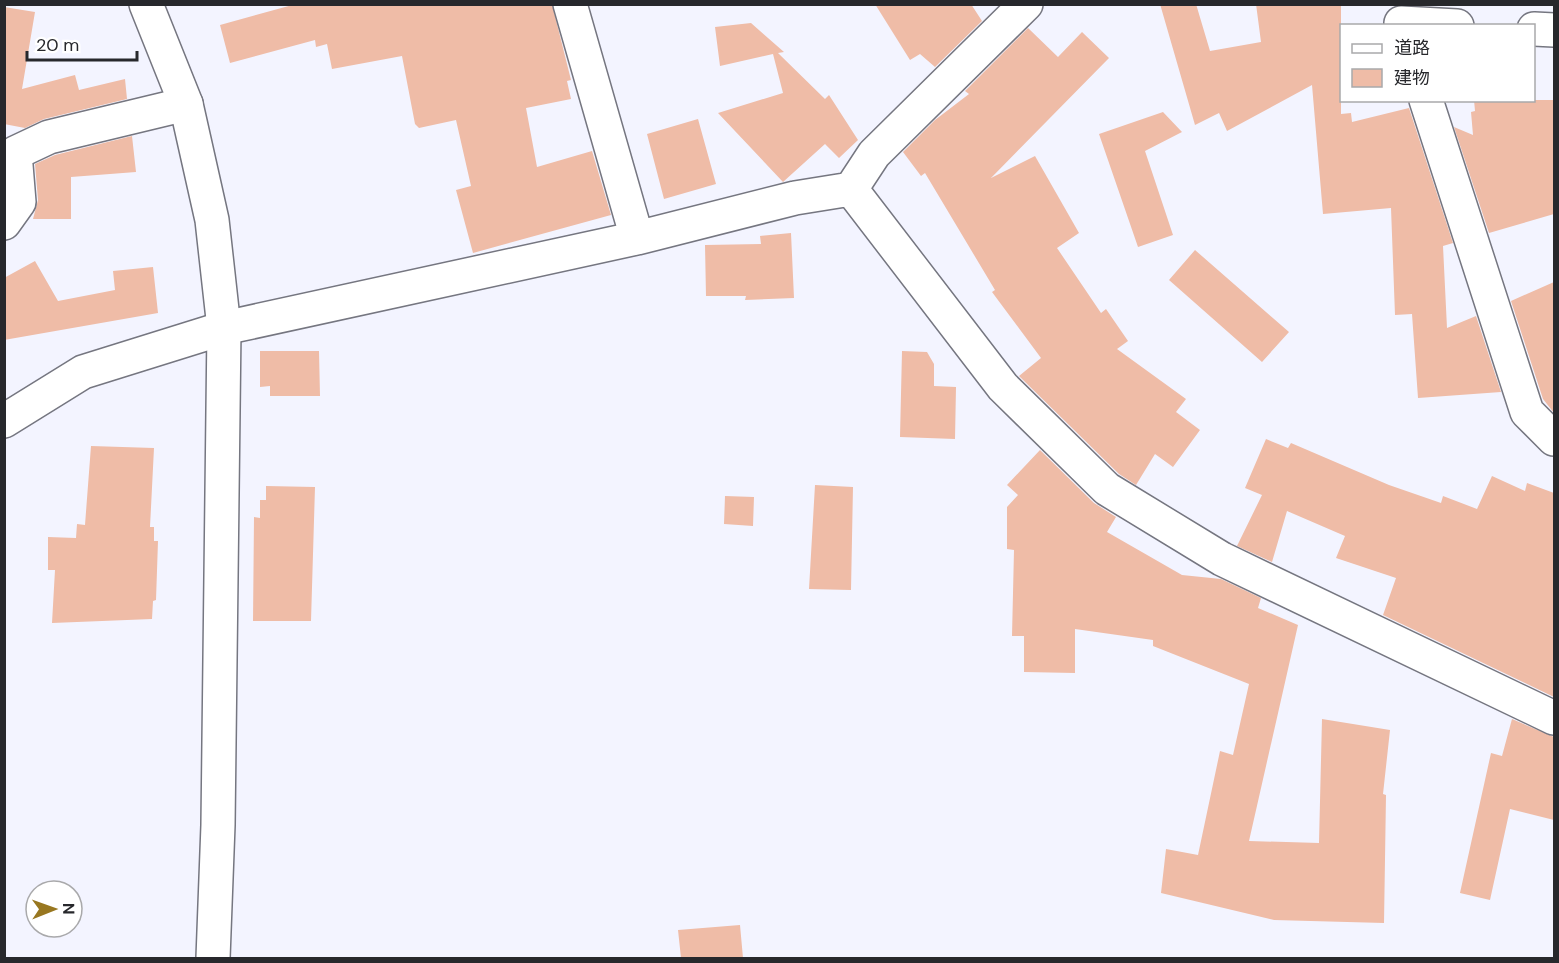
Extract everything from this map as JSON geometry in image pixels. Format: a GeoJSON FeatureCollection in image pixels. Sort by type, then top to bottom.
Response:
{"type":"FeatureCollection","features":[{"type":"Feature","properties":{"kind":"street"},"geometry":{"type":"LineString","coordinates":[[146,4],[186,104],[212,220],[224,328],[218,825],[213,958]]}},
{"type":"Feature","properties":{"kind":"street"},"geometry":{"type":"LineString","coordinates":[[570,4],[637,238]]}},
{"type":"Feature","properties":{"kind":"street"},"geometry":{"type":"LineString","coordinates":[[4,421],[83,372],[224,328],[637,238],[795,198],[851,189],[874,154],[1026,4]]}},
{"type":"Feature","properties":{"kind":"street"},"geometry":{"type":"LineString","coordinates":[[1400,18],[1443,24]]}},
{"type":"Feature","properties":{"kind":"street"},"geometry":{"type":"LineString","coordinates":[[1535,29],[1554,30]]}},
{"type":"Feature","properties":{"kind":"street"},"geometry":{"type":"LineString","coordinates":[[1427,102],[1527,412],[1554,439]]}},
{"type":"Feature","properties":{"kind":"street"},"geometry":{"type":"LineString","coordinates":[[4,223],[19,202],[15,153],[49,137],[186,104]]}},
{"type":"Feature","properties":{"kind":"street"},"geometry":{"type":"LineString","coordinates":[[851,189],[1003,387],[1107,489],[1222,559],[1554,718]]}},
{"type":"Feature","properties":{"kind":"building"},"geometry":{"type":"Polygon","coordinates":[[[296,4],[552,4],[571,80],[567,81],[571,99],[526,108],[537,167],[592,151],[611,215],[473,253],[456,190],[471,186],[456,120],[419,128],[415,124],[402,56],[332,69],[327,44],[316,47],[315,40],[230,63],[220,25],[296,4]]]}},
{"type":"Feature","properties":{"kind":"building"},"geometry":{"type":"Polygon","coordinates":[[[875,4],[971,4],[982,21],[935,67],[920,54],[910,60],[875,4]]]}},
{"type":"Feature","properties":{"kind":"building"},"geometry":{"type":"Polygon","coordinates":[[[1160,4],[1196,4],[1210,51],[1261,42],[1256,4],[1341,4],[1341,114],[1351,113],[1352,122],[1409,108],[1453,243],[1443,246],[1447,328],[1476,316],[1501,392],[1418,398],[1412,314],[1395,315],[1391,208],[1323,214],[1312,85],[1227,131],[1219,113],[1195,125],[1160,4]]]}},
{"type":"Feature","properties":{"kind":"building"},"geometry":{"type":"Polygon","coordinates":[[[4,7],[35,12],[22,89],[75,75],[79,90],[125,79],[127,99],[44,119],[25,128],[4,124],[4,7]]]}},
{"type":"Feature","properties":{"kind":"building"},"geometry":{"type":"Polygon","coordinates":[[[751,23],[784,52],[778,53],[825,99],[829,95],[858,140],[839,158],[825,144],[783,182],[718,113],[783,93],[773,54],[720,66],[715,27],[751,23]]]}},
{"type":"Feature","properties":{"kind":"building"},"geometry":{"type":"Polygon","coordinates":[[[1028,28],[1058,57],[1082,32],[1109,58],[991,178],[1035,156],[1079,233],[1057,248],[1101,313],[1106,309],[1128,341],[1117,349],[1186,399],[1176,412],[1200,430],[1173,467],[1155,454],[1136,485],[1119,474],[1019,376],[1041,358],[992,292],[995,290],[925,173],[921,176],[903,152],[935,120],[969,94],[965,91],[1028,28]]]}},
{"type":"Feature","properties":{"kind":"building"},"geometry":{"type":"Polygon","coordinates":[[[1554,100],[1554,214],[1489,233],[1454,127],[1473,135],[1471,112],[1475,111],[1474,102],[1554,100]]]}},
{"type":"Feature","properties":{"kind":"building"},"geometry":{"type":"Polygon","coordinates":[[[1163,112],[1182,132],[1145,151],[1173,235],[1138,247],[1099,134],[1163,112]]]}},
{"type":"Feature","properties":{"kind":"building"},"geometry":{"type":"Polygon","coordinates":[[[698,119],[716,184],[664,199],[647,134],[698,119]]]}},
{"type":"Feature","properties":{"kind":"building"},"geometry":{"type":"Polygon","coordinates":[[[132,136],[136,172],[71,177],[71,219],[33,219],[38,200],[35,164],[55,155],[132,136]]]}},
{"type":"Feature","properties":{"kind":"building"},"geometry":{"type":"Polygon","coordinates":[[[791,233],[794,298],[745,300],[746,296],[706,296],[705,245],[761,244],[760,236],[791,233]]]}},
{"type":"Feature","properties":{"kind":"building"},"geometry":{"type":"Polygon","coordinates":[[[1195,250],[1289,332],[1262,362],[1169,280],[1195,250]]]}},
{"type":"Feature","properties":{"kind":"building"},"geometry":{"type":"Polygon","coordinates":[[[35,261],[58,301],[115,290],[113,271],[153,267],[158,313],[4,340],[4,278],[35,261]]]}},
{"type":"Feature","properties":{"kind":"building"},"geometry":{"type":"Polygon","coordinates":[[[1554,282],[1554,413],[1543,399],[1511,301],[1554,282]]]}},
{"type":"Feature","properties":{"kind":"building"},"geometry":{"type":"Polygon","coordinates":[[[260,351],[319,351],[320,396],[270,396],[270,386],[260,387],[260,351]]]}},
{"type":"Feature","properties":{"kind":"building"},"geometry":{"type":"Polygon","coordinates":[[[902,351],[927,352],[934,364],[934,386],[956,387],[955,439],[900,437],[902,351]]]}},
{"type":"Feature","properties":{"kind":"building"},"geometry":{"type":"Polygon","coordinates":[[[1266,439],[1288,448],[1291,443],[1389,485],[1441,503],[1443,496],[1477,509],[1492,476],[1525,491],[1527,483],[1554,493],[1554,697],[1383,615],[1396,578],[1336,558],[1345,536],[1287,511],[1272,562],[1237,546],[1262,495],[1245,488],[1266,439]]]}},
{"type":"Feature","properties":{"kind":"building"},"geometry":{"type":"Polygon","coordinates":[[[91,446],[154,448],[150,527],[154,527],[154,541],[158,541],[156,600],[153,601],[152,619],[52,623],[55,570],[48,570],[48,537],[76,538],[77,524],[85,525],[91,446]]]}},
{"type":"Feature","properties":{"kind":"building"},"geometry":{"type":"Polygon","coordinates":[[[1040,450],[1094,503],[1116,517],[1107,532],[1182,575],[1221,579],[1261,598],[1258,608],[1298,625],[1249,841],[1319,843],[1322,719],[1390,730],[1383,794],[1386,795],[1384,923],[1274,920],[1161,893],[1166,849],[1198,855],[1220,751],[1233,755],[1249,684],[1153,646],[1153,640],[1075,629],[1075,673],[1024,672],[1024,636],[1012,636],[1014,550],[1007,549],[1007,507],[1018,495],[1007,485],[1040,450]]]}},
{"type":"Feature","properties":{"kind":"building"},"geometry":{"type":"Polygon","coordinates":[[[815,485],[853,487],[851,590],[809,589],[815,485]]]}},
{"type":"Feature","properties":{"kind":"building"},"geometry":{"type":"Polygon","coordinates":[[[266,486],[315,487],[311,621],[253,621],[254,517],[260,518],[260,500],[266,500],[266,486]]]}},
{"type":"Feature","properties":{"kind":"building"},"geometry":{"type":"Polygon","coordinates":[[[725,496],[754,497],[753,526],[724,524],[725,496]]]}},
{"type":"Feature","properties":{"kind":"building"},"geometry":{"type":"Polygon","coordinates":[[[1512,719],[1554,737],[1554,820],[1510,809],[1490,900],[1460,893],[1491,753],[1502,756],[1512,719]]]}},
{"type":"Feature","properties":{"kind":"building"},"geometry":{"type":"Polygon","coordinates":[[[740,925],[743,958],[681,958],[678,930],[740,925]]]}}]}
